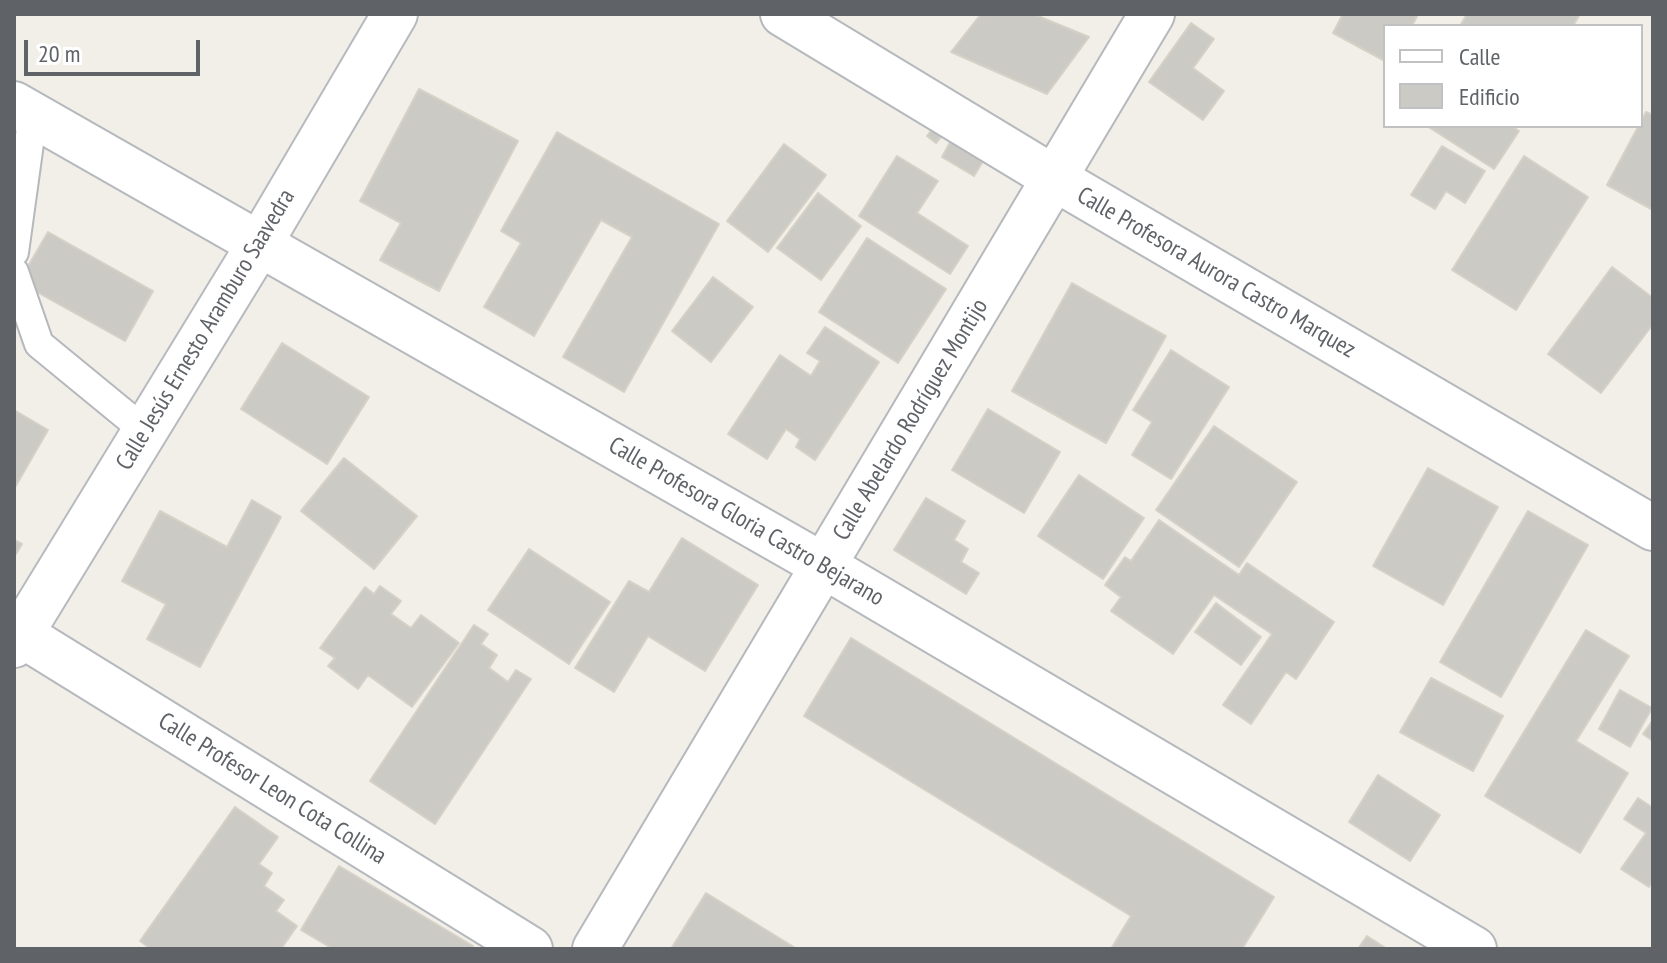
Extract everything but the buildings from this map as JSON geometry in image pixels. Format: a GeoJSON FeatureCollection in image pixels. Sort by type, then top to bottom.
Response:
{"type":"FeatureCollection","features":[{"type":"Feature","properties":{"kind":"street","name":"Calle Jesús Ernesto Aramburo Saavedra"},"geometry":{"type":"LineString","coordinates":[[16,636],[260,243],[395,14]]}},
{"type":"Feature","properties":{"kind":"street","name":"Calle Profesora Aurora Castro Marquez"},"geometry":{"type":"LineString","coordinates":[[783,14],[1054,178],[1653,528]]}},
{"type":"Feature","properties":{"kind":"street","name":"Calle Abelardo Rodríguez Montijo"},"geometry":{"type":"LineString","coordinates":[[595,949],[1152,14]]}},
{"type":"Feature","properties":{"kind":"street","name":"Calle Profesora Gloria Castro Bejarano"},"geometry":{"type":"LineString","coordinates":[[23,109],[824,566],[1474,949]]}},
{"type":"Feature","properties":{"kind":"street","name":"Calle Profesor Leon Cota Collina"},"geometry":{"type":"LineString","coordinates":[[16,636],[530,949]]}},
{"type":"Feature","properties":{"kind":"lane"},"geometry":{"type":"LineString","coordinates":[[14,252],[23,109]]}},
{"type":"Feature","properties":{"kind":"lane"},"geometry":{"type":"LineString","coordinates":[[14,272],[39,344],[145,431]]}}]}
